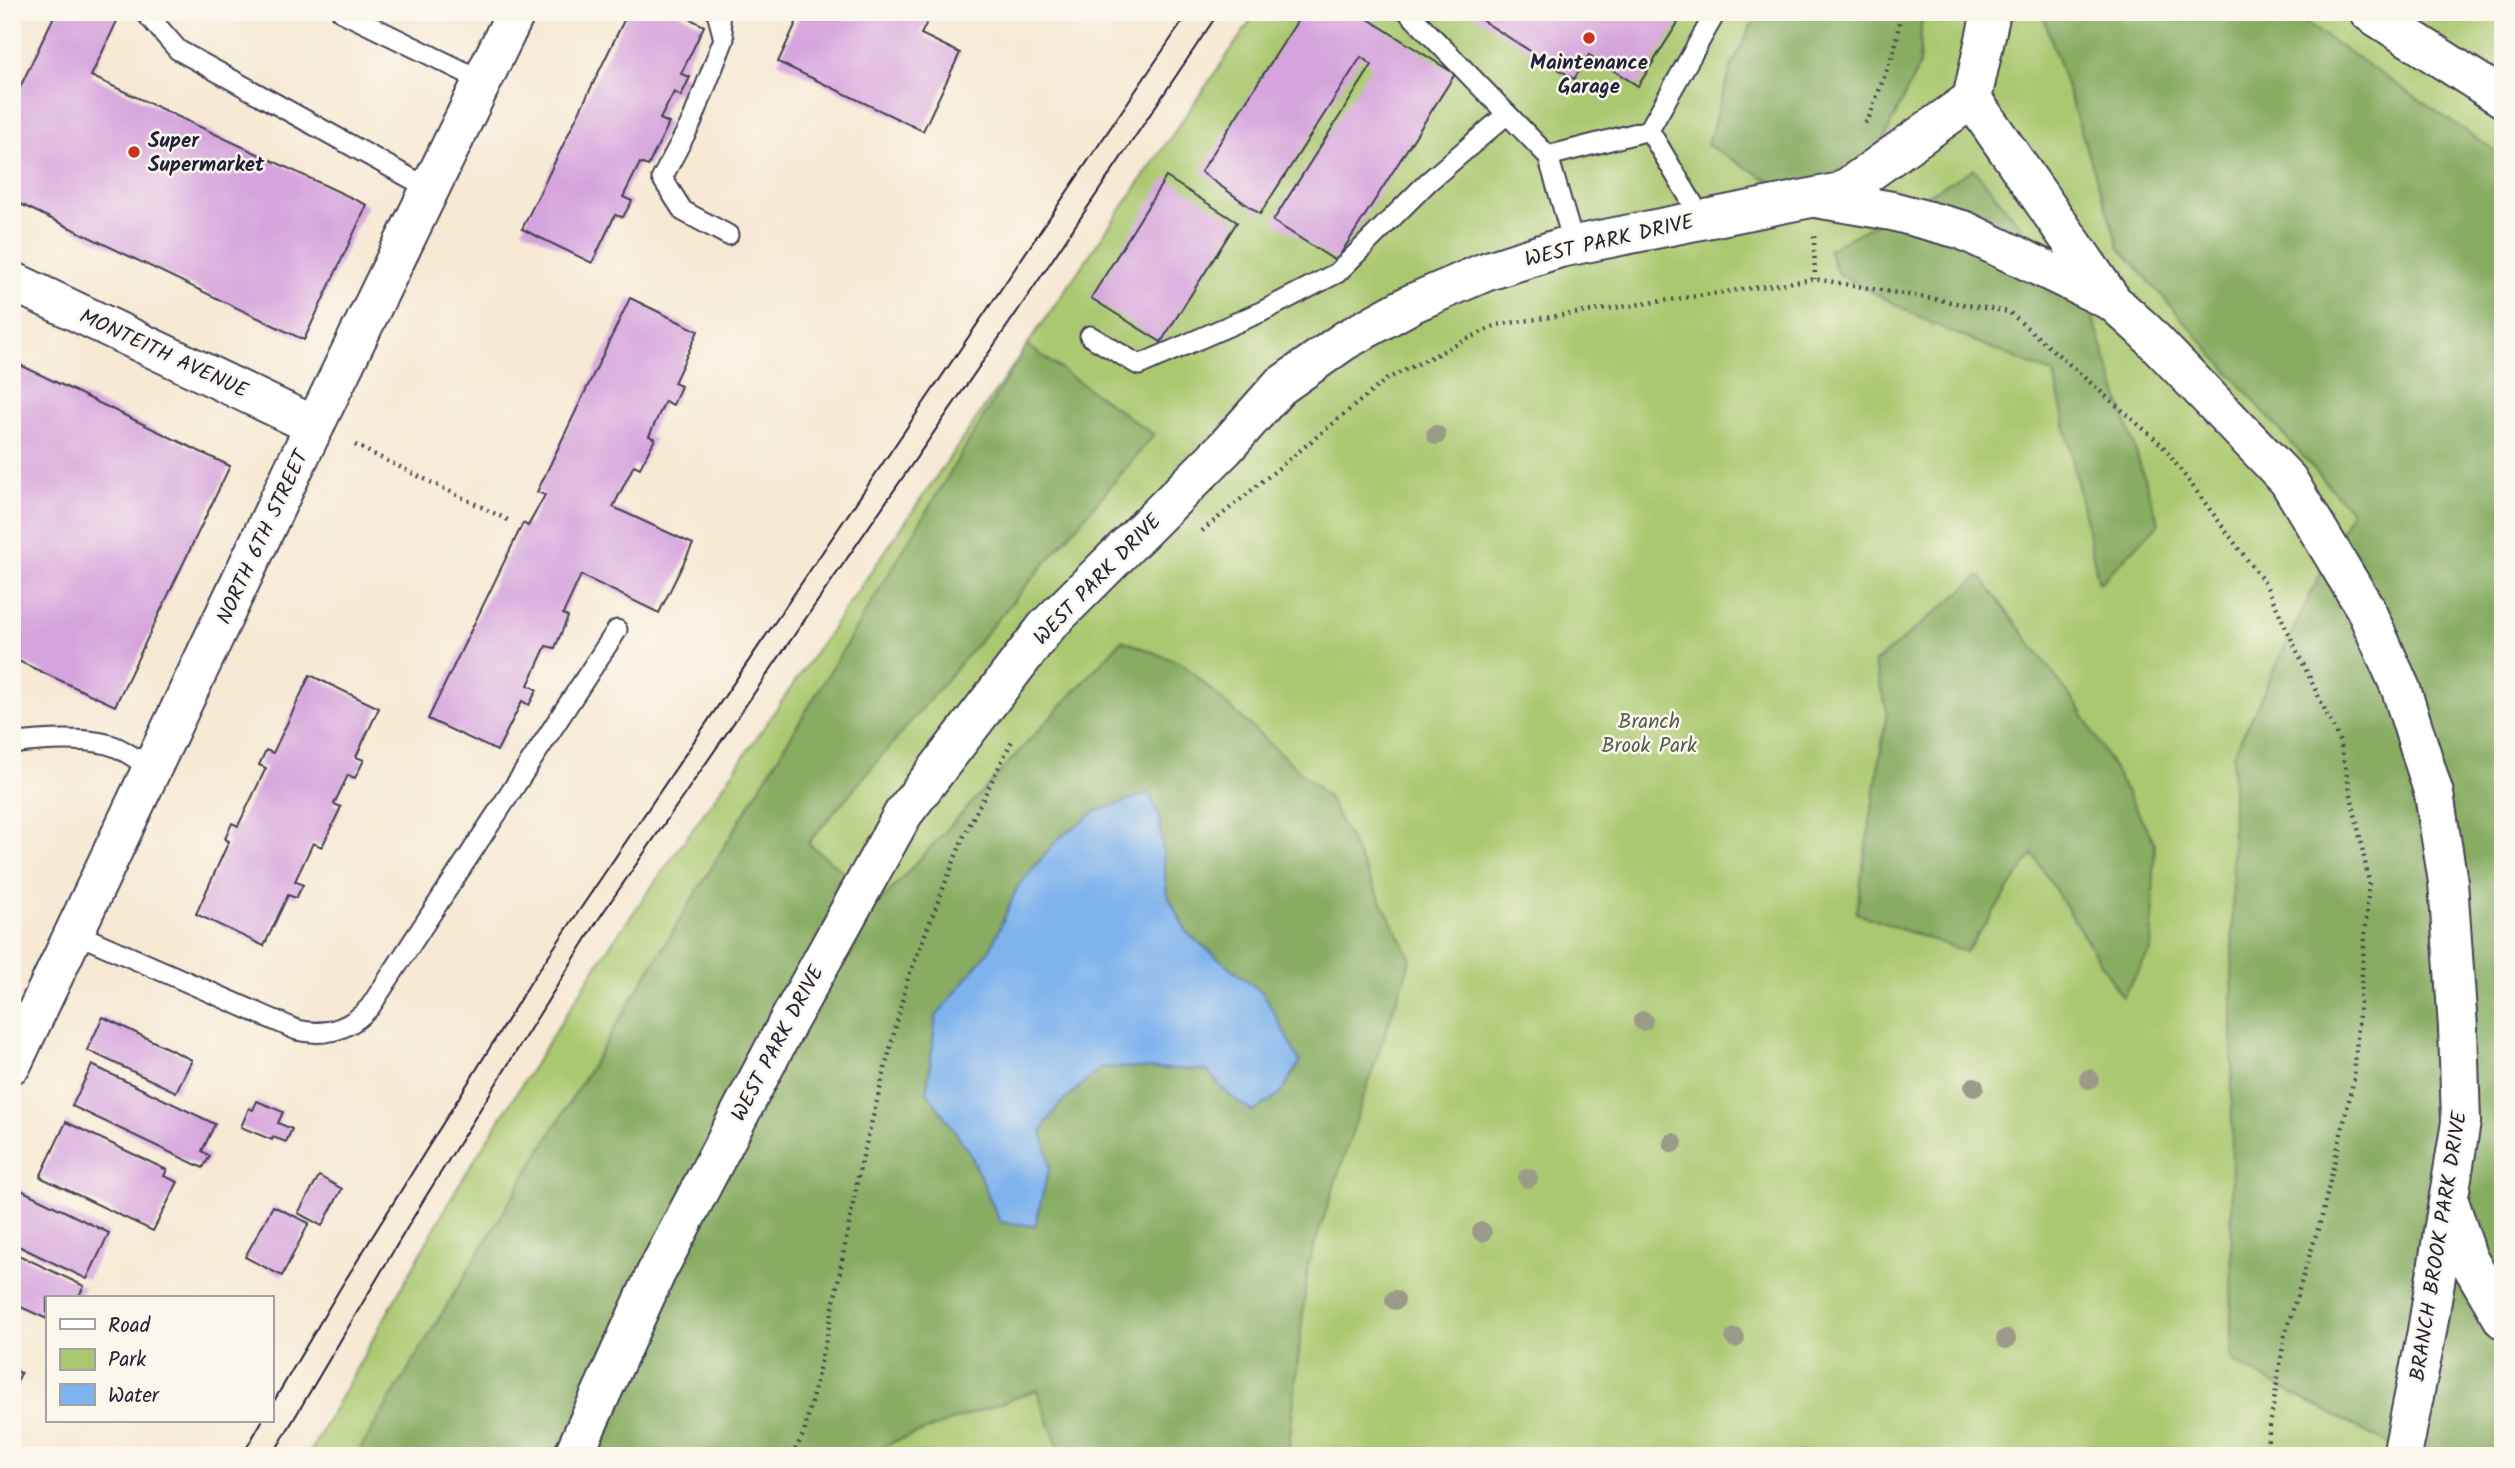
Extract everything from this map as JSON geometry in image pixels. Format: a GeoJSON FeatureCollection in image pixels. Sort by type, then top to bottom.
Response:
{"type":"FeatureCollection","features":[{"type":"Feature","properties":{"kind":"street","name":"NORTH 6TH STREET"},"geometry":{"type":"LineString","coordinates":[[12,1064],[315,426],[516,12]]}},
{"type":"Feature","properties":{"kind":"street"},"geometry":{"type":"LineString","coordinates":[[1972,99],[1991,12]]}},
{"type":"Feature","properties":{"kind":"street"},"geometry":{"type":"LineString","coordinates":[[2369,12],[2503,98]]}},
{"type":"Feature","properties":{"kind":"street","name":"WEST PARK DRIVE"},"geometry":{"type":"LineString","coordinates":[[573,1456],[656,1273],[787,1024],[903,814],[1046,627],[1225,448],[1279,387],[1344,341],[1413,303],[1485,272],[1574,245],[1841,192],[1972,99]]}},
{"type":"Feature","properties":{"kind":"street","name":"BRANCH BROOK PARK DRIVE"},"geometry":{"type":"LineString","coordinates":[[1972,99],[2113,302],[2146,331],[2288,480],[2365,608],[2400,689],[2434,794],[2448,882],[2461,1122],[2427,1331],[2402,1456]]}},
{"type":"Feature","properties":{"kind":"street"},"geometry":{"type":"LineString","coordinates":[[1814,197],[1892,211],[1963,230],[2113,302]]}},
{"type":"Feature","properties":{"kind":"street","name":"MONTEITH AVENUE"},"geometry":{"type":"LineString","coordinates":[[12,281],[315,426]]}},
{"type":"Feature","properties":{"kind":"street"},"geometry":{"type":"LineString","coordinates":[[2448,1199],[2468,1259],[2503,1319]]}},
{"type":"Feature","properties":{"kind":"lane"},"geometry":{"type":"LineString","coordinates":[[145,12],[178,50],[430,189]]}},
{"type":"Feature","properties":{"kind":"lane"},"geometry":{"type":"LineString","coordinates":[[342,12],[483,81]]}},
{"type":"Feature","properties":{"kind":"lane"},"geometry":{"type":"LineString","coordinates":[[717,12],[724,39],[692,121],[662,178],[683,211],[728,234]]}},
{"type":"Feature","properties":{"kind":"lane"},"geometry":{"type":"LineString","coordinates":[[1408,12],[1548,156],[1574,245]]}},
{"type":"Feature","properties":{"kind":"lane"},"geometry":{"type":"LineString","coordinates":[[1548,156],[1650,130],[1716,12]]}},
{"type":"Feature","properties":{"kind":"lane"},"geometry":{"type":"LineString","coordinates":[[1090,336],[1139,365],[1261,312],[1337,273],[1428,182],[1507,114]]}},
{"type":"Feature","properties":{"kind":"lane"},"geometry":{"type":"LineString","coordinates":[[1650,130],[1702,219]]}},
{"type":"Feature","properties":{"kind":"lane"},"geometry":{"type":"LineString","coordinates":[[75,933],[297,1030],[312,1034],[330,1032],[359,1020],[617,630]]}},
{"type":"Feature","properties":{"kind":"lane"},"geometry":{"type":"LineString","coordinates":[[12,744],[44,739],[116,747],[152,769]]}},
{"type":"Feature","properties":{"kind":"path"},"geometry":{"type":"LineString","coordinates":[[1859,128],[1868,120],[1895,48],[1901,12]]}},
{"type":"Feature","properties":{"kind":"path"},"geometry":{"type":"LineString","coordinates":[[1193,539],[1387,379],[1496,325],[1815,279],[2010,312],[2162,445],[2266,585],[2340,741],[2368,880],[2354,1078],[2322,1216],[2285,1334],[2265,1456]]}},
{"type":"Feature","properties":{"kind":"path"},"geometry":{"type":"LineString","coordinates":[[355,445],[508,520]]}},
{"type":"Feature","properties":{"kind":"path"},"geometry":{"type":"LineString","coordinates":[[792,1456],[804,1433],[831,1318],[859,1172],[908,978],[963,838],[1012,740]]}},
{"type":"Feature","properties":{"kind":"green space","name":"Branch Brook Park"},"geometry":{"type":"Polygon","coordinates":[[[1257,12],[2503,12],[2503,1456],[308,1456],[458,1186],[604,954],[726,782],[1257,12]]]}},
{"type":"Feature","properties":{"kind":"green space"},"geometry":{"type":"Polygon","coordinates":[[[1758,12],[1922,12],[1919,66],[1876,155],[1838,180],[1784,189],[1707,145],[1732,65],[1758,12]]]}},
{"type":"Feature","properties":{"kind":"green space"},"geometry":{"type":"Polygon","coordinates":[[[2042,12],[2289,12],[2503,156],[2503,1456],[2411,1456],[2231,1361],[2233,755],[2351,511],[2119,247],[2042,12]]]}},
{"type":"Feature","properties":{"kind":"green space"},"geometry":{"type":"Polygon","coordinates":[[[1974,169],[2091,312],[2159,524],[2099,584],[2054,374],[1935,325],[1838,274],[1828,250],[1974,169]]]}},
{"type":"Feature","properties":{"kind":"green space"},"geometry":{"type":"Polygon","coordinates":[[[1027,345],[1154,435],[808,843],[880,902],[1122,640],[1183,664],[1328,797],[1411,959],[1308,1265],[1288,1456],[1061,1456],[1037,1390],[888,1444],[871,1456],[356,1456],[1027,345]],[[1162,857],[1018,886],[991,948],[936,1017],[927,1091],[971,1155],[1000,1222],[1035,1226],[1041,1130],[1058,1106],[1102,1067],[1206,1070],[1230,1096],[1264,994],[1188,934],[1167,894],[1162,857]]]}},
{"type":"Feature","properties":{"kind":"green space"},"geometry":{"type":"Polygon","coordinates":[[[1980,576],[2080,709],[2155,843],[2151,950],[2122,997],[2033,854],[1966,952],[1856,913],[1887,711],[1874,663],[1980,576]]]}},
{"type":"Feature","properties":{"kind":"water"},"geometry":{"type":"Polygon","coordinates":[[[1149,793],[1159,815],[1167,894],[1188,934],[1264,994],[1300,1062],[1281,1093],[1253,1112],[1230,1096],[1206,1070],[1102,1067],[1058,1106],[1042,1130],[1050,1165],[1035,1226],[1000,1222],[971,1155],[927,1091],[936,1017],[991,948],[1018,886],[1058,839],[1097,811],[1149,793]]]}},
{"type":"Feature","properties":{"kind":"building","name":"Super Supermarket"},"geometry":{"type":"Polygon","coordinates":[[[56,12],[105,12],[118,19],[91,76],[367,205],[304,340],[12,200],[12,104],[56,12]]]}},
{"type":"Feature","properties":{"kind":"building"},"geometry":{"type":"Polygon","coordinates":[[[628,12],[677,12],[704,26],[681,74],[690,77],[681,96],[674,92],[660,119],[669,123],[648,166],[640,163],[623,197],[632,201],[623,217],[615,215],[592,263],[522,229],[628,12]]]}},
{"type":"Feature","properties":{"kind":"building"},"geometry":{"type":"Polygon","coordinates":[[[801,12],[932,12],[921,34],[960,53],[923,131],[778,62],[801,12]]]}},
{"type":"Feature","properties":{"kind":"building"},"geometry":{"type":"Polygon","coordinates":[[[1297,12],[1357,12],[1455,74],[1336,261],[1273,221],[1372,65],[1361,57],[1260,214],[1201,172],[1298,20],[1294,17],[1297,12]]]}},
{"type":"Feature","properties":{"kind":"building","name":"Maintenance Garage"},"geometry":{"type":"Polygon","coordinates":[[[1469,12],[1674,12],[1672,16],[1679,21],[1638,86],[1589,55],[1574,79],[1469,12]]]}},
{"type":"Feature","properties":{"kind":"building"},"geometry":{"type":"Polygon","coordinates":[[[1166,177],[1237,222],[1161,342],[1091,298],[1166,177]]]}},
{"type":"Feature","properties":{"kind":"building"},"geometry":{"type":"Polygon","coordinates":[[[630,298],[698,331],[674,383],[681,386],[673,405],[665,401],[649,436],[655,439],[640,468],[634,465],[613,507],[693,544],[659,613],[581,575],[563,614],[568,617],[555,648],[546,646],[528,685],[537,690],[529,705],[522,701],[497,751],[428,719],[523,523],[528,526],[545,495],[537,492],[630,298]]]}},
{"type":"Feature","properties":{"kind":"building"},"geometry":{"type":"Polygon","coordinates":[[[12,361],[230,466],[115,706],[12,658],[12,361]]]}},
{"type":"Feature","properties":{"kind":"building"},"geometry":{"type":"Polygon","coordinates":[[[310,675],[379,708],[356,757],[364,760],[355,778],[348,775],[334,804],[341,807],[322,847],[313,843],[295,881],[303,885],[296,898],[288,895],[264,946],[196,914],[229,841],[225,839],[232,823],[238,826],[266,768],[259,765],[266,750],[273,753],[310,675]]]}},
{"type":"Feature","properties":{"kind":"building"},"geometry":{"type":"Polygon","coordinates":[[[103,1017],[192,1060],[176,1092],[87,1050],[103,1017]]]}},
{"type":"Feature","properties":{"kind":"building"},"geometry":{"type":"Polygon","coordinates":[[[92,1065],[215,1124],[202,1151],[210,1156],[203,1168],[72,1106],[92,1065]]]}},
{"type":"Feature","properties":{"kind":"building"},"geometry":{"type":"Polygon","coordinates":[[[257,1101],[283,1112],[278,1123],[292,1129],[286,1142],[273,1137],[272,1140],[241,1127],[249,1108],[253,1110],[257,1101]]]}},
{"type":"Feature","properties":{"kind":"building"},"geometry":{"type":"Polygon","coordinates":[[[66,1122],[167,1170],[164,1176],[178,1182],[153,1231],[40,1177],[66,1122]]]}},
{"type":"Feature","properties":{"kind":"building"},"geometry":{"type":"Polygon","coordinates":[[[319,1176],[342,1189],[322,1226],[298,1213],[319,1176]]]}},
{"type":"Feature","properties":{"kind":"building"},"geometry":{"type":"Polygon","coordinates":[[[19,1189],[109,1233],[87,1279],[12,1243],[12,1202],[19,1189]]]}},
{"type":"Feature","properties":{"kind":"building"},"geometry":{"type":"Polygon","coordinates":[[[273,1206],[309,1223],[282,1276],[245,1257],[273,1206]]]}},
{"type":"Feature","properties":{"kind":"building"},"geometry":{"type":"Polygon","coordinates":[[[12,1252],[84,1286],[79,1296],[46,1296],[46,1319],[12,1303],[12,1252]]]}},
{"type":"Feature","properties":{"kind":"building"},"geometry":{"type":"Polygon","coordinates":[[[12,1369],[21,1373],[12,1393],[12,1369]]]}},
{"type":"Feature","properties":{"kind":"tram line"},"geometry":{"type":"LineString","coordinates":[[273,1403],[341,1287],[532,980],[1189,12]]}},
{"type":"Feature","properties":{"kind":"tram line"},"geometry":{"type":"LineString","coordinates":[[272,1456],[423,1201],[600,917],[1032,290],[1219,12]]}},
{"type":"Feature","properties":{"kind":"tram line"},"geometry":{"type":"LineString","coordinates":[[242,1456],[261,1422]]}},
{"type":"Feature","properties":{"kind":"place","name":"Maintenance Garage"},"geometry":{"type":"Point","coordinates":[1589,38]}},
{"type":"Feature","properties":{"kind":"place","name":"Super Supermarket"},"geometry":{"type":"Point","coordinates":[134,152]}}]}
